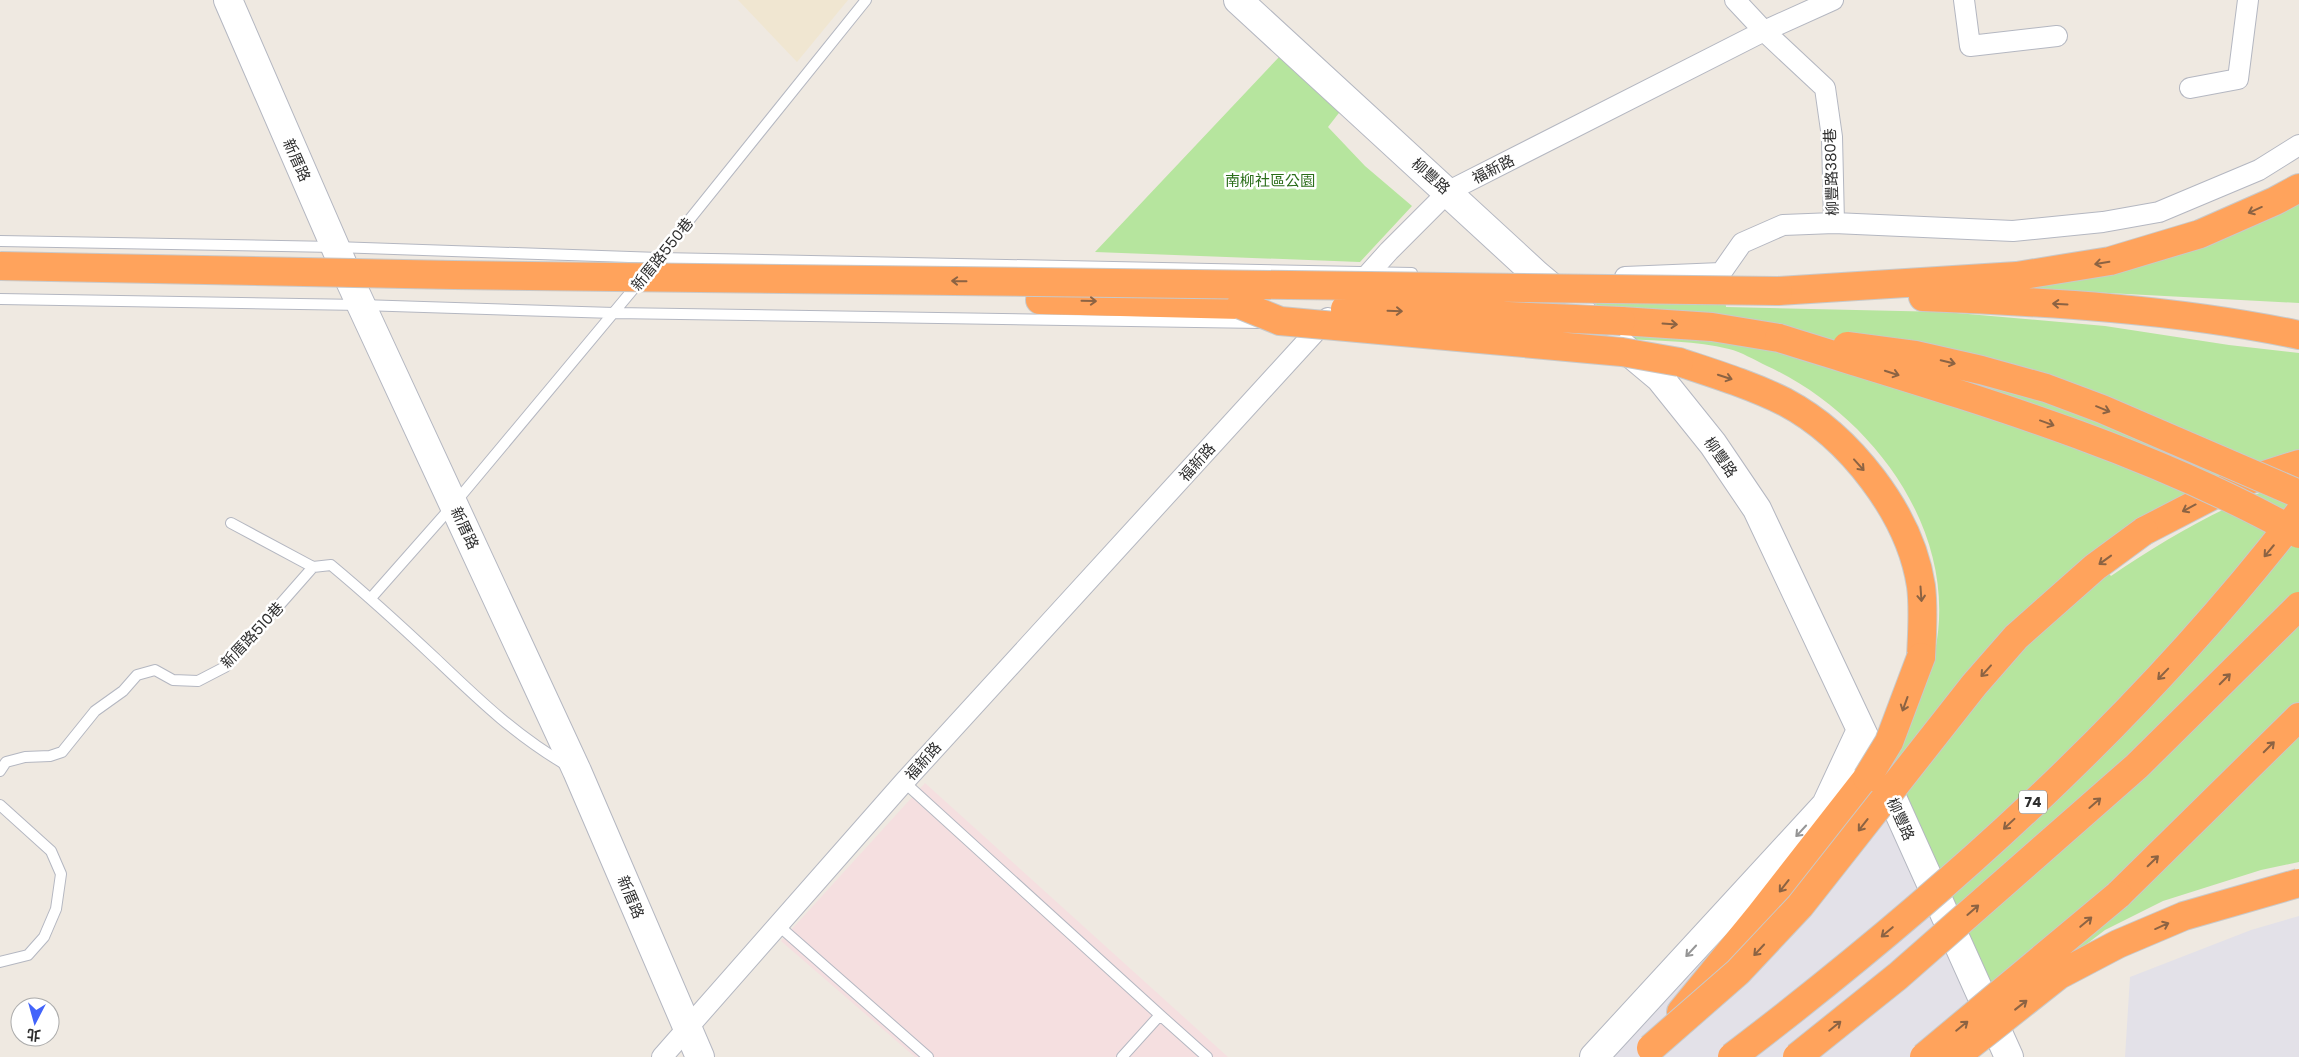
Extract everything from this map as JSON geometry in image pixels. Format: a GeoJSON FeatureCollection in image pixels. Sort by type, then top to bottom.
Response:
{"type":"FeatureCollection","features":[{"type":"Feature","properties":{"kind":"highway"},"geometry":{"type":"LineString","coordinates":[[1778,291],[2017,276],[2110,261],[2200,234],[2275,201],[2299,188]]}},
{"type":"Feature","properties":{"kind":"highway"},"geometry":{"type":"LineString","coordinates":[[0,266],[454,275],[1778,291],[2100,306],[2209,305],[2299,316]]}},
{"type":"Feature","properties":{"kind":"highway"},"geometry":{"type":"LineString","coordinates":[[0,283],[1241,305],[1712,327],[1779,338],[1915,354],[2046,388],[2102,408],[2299,494]]}},
{"type":"Feature","properties":{"kind":"highway"},"geometry":{"type":"LineString","coordinates":[[1241,305],[1280,321],[1622,352],[1679,362],[1725,377],[1786,403],[1816,424],[1843,446],[1878,485],[1898,517],[1911,546],[1921,585],[1923,624],[1921,658],[1889,742],[1867,778],[1836,819],[1647,1053]]}},
{"type":"Feature","properties":{"kind":"highway"},"geometry":{"type":"LineString","coordinates":[[2100,306],[2265,328],[2299,335]]}},
{"type":"Feature","properties":{"kind":"highway"},"geometry":{"type":"LineString","coordinates":[[1779,338],[2048,422],[2206,487],[2299,534]]}},
{"type":"Feature","properties":{"kind":"highway"},"geometry":{"type":"LineString","coordinates":[[1647,1053],[1738,972],[1800,906],[1974,685],[2016,637],[2095,567],[2144,531],[2233,485],[2299,464]]}},
{"type":"Feature","properties":{"kind":"highway","name":"74"},"geometry":{"type":"LineString","coordinates":[[1732,1057],[1803,1003],[1962,869],[2106,734],[2174,662],[2299,512]]}},
{"type":"Feature","properties":{"kind":"highway"},"geometry":{"type":"LineString","coordinates":[[1797,1057],[1898,976],[2137,766],[2299,606]]}},
{"type":"Feature","properties":{"kind":"highway"},"geometry":{"type":"LineString","coordinates":[[1924,1057],[2118,895],[2299,717]]}},
{"type":"Feature","properties":{"kind":"highway"},"geometry":{"type":"LineString","coordinates":[[1955,1057],[2059,976],[2118,944],[2184,916],[2299,883]]}},
{"type":"Feature","properties":{"kind":"street","name":"新厝路"},"geometry":{"type":"LineString","coordinates":[[228,0],[362,305],[577,771],[700,1057]]}},
{"type":"Feature","properties":{"kind":"street","name":"柳豐路"},"geometry":{"type":"LineString","coordinates":[[1238,0],[1543,279],[1660,378],[1713,444],[1757,510],[1861,730],[2003,1054]]}},
{"type":"Feature","properties":{"kind":"street","name":"柳豐路380巷"},"geometry":{"type":"LineString","coordinates":[[1543,279],[1720,274],[1742,243],[1783,225],[1834,223],[1832,137],[1825,88],[1764,31],[1735,0]]}},
{"type":"Feature","properties":{"kind":"street","name":"福新路"},"geometry":{"type":"LineString","coordinates":[[662,1057],[904,782],[1371,271],[1449,191],[1764,31],[1833,0]]}},
{"type":"Feature","properties":{"kind":"street"},"geometry":{"type":"LineString","coordinates":[[1964,0],[1970,46],[2057,36]]}},
{"type":"Feature","properties":{"kind":"street"},"geometry":{"type":"LineString","coordinates":[[2190,88],[2238,79],[2248,0]]}},
{"type":"Feature","properties":{"kind":"street"},"geometry":{"type":"LineString","coordinates":[[1834,223],[2013,231],[2103,222],[2159,212],[2259,170],[2299,145]]}},
{"type":"Feature","properties":{"kind":"street"},"geometry":{"type":"LineString","coordinates":[[1594,1057],[1826,805],[1861,730]]}},
{"type":"Feature","properties":{"kind":"lane","name":"新厝路550巷"},"geometry":{"type":"LineString","coordinates":[[454,504],[614,313],[866,0]]}},
{"type":"Feature","properties":{"kind":"lane"},"geometry":{"type":"LineString","coordinates":[[0,241],[336,247],[658,258],[1371,271],[1418,274]]}},
{"type":"Feature","properties":{"kind":"lane"},"geometry":{"type":"LineString","coordinates":[[1485,277],[1543,279]]}},
{"type":"Feature","properties":{"kind":"lane"},"geometry":{"type":"LineString","coordinates":[[0,299],[362,305],[614,313],[1324,324],[1624,348]]}},
{"type":"Feature","properties":{"kind":"lane"},"geometry":{"type":"LineString","coordinates":[[372,598],[454,504]]}},
{"type":"Feature","properties":{"kind":"lane"},"geometry":{"type":"LineString","coordinates":[[230,523],[313,567],[331,565],[372,598],[497,717],[543,752],[577,771]]}},
{"type":"Feature","properties":{"kind":"lane","name":"新厝路510巷"},"geometry":{"type":"LineString","coordinates":[[0,771],[6,762],[25,757],[50,756],[62,752],[95,711],[123,691],[137,675],[154,670],[173,680],[198,681],[225,667],[313,567]]}},
{"type":"Feature","properties":{"kind":"lane"},"geometry":{"type":"LineString","coordinates":[[904,782],[1207,1057]]}},
{"type":"Feature","properties":{"kind":"lane"},"geometry":{"type":"LineString","coordinates":[[0,805],[51,851],[61,874],[56,909],[44,937],[28,955],[0,962]]}},
{"type":"Feature","properties":{"kind":"lane"},"geometry":{"type":"LineString","coordinates":[[779,926],[928,1057]]}},
{"type":"Feature","properties":{"kind":"lane"},"geometry":{"type":"LineString","coordinates":[[1122,1057],[1160,1015]]}},
{"type":"Feature","properties":{"kind":"shaded area"},"geometry":{"type":"Polygon","coordinates":[[[738,0],[848,0],[797,62],[738,0]]]}},
{"type":"Feature","properties":{"kind":"shaded area"},"geometry":{"type":"Polygon","coordinates":[[[1857,757],[1975,1008],[1911,1057],[1597,1057],[1857,757]]]}},
{"type":"Feature","properties":{"kind":"shaded area"},"geometry":{"type":"Polygon","coordinates":[[[925,783],[1228,1057],[915,1057],[781,941],[925,783]]]}},
{"type":"Feature","properties":{"kind":"shaded area"},"geometry":{"type":"Polygon","coordinates":[[[2299,916],[2299,1057],[2125,1057],[2130,977],[2251,930],[2299,916]]]}},
{"type":"Feature","properties":{"kind":"green space","name":"南柳社區公園"},"geometry":{"type":"Polygon","coordinates":[[[1280,56],[1342,109],[1328,127],[1365,166],[1412,206],[1360,262],[1095,252],[1280,56]]]}},
{"type":"Feature","properties":{"kind":"green space"},"geometry":{"type":"Polygon","coordinates":[[[2299,199],[2299,303],[2013,288],[2299,199]]]}},
{"type":"Feature","properties":{"kind":"green space"},"geometry":{"type":"Polygon","coordinates":[[[1724,281],[1726,307],[1945,312],[2105,326],[2229,345],[2299,353],[2299,450],[2278,458],[2091,554],[2111,576],[2156,546],[2202,520],[2299,477],[2299,862],[2261,870],[2163,901],[2105,930],[1999,1011],[1886,766],[1934,655],[1939,606],[1934,563],[1920,521],[1899,482],[1872,446],[1841,414],[1805,387],[1753,359],[1729,349],[1691,343],[1627,339],[1577,283],[1724,281]]]}}]}
